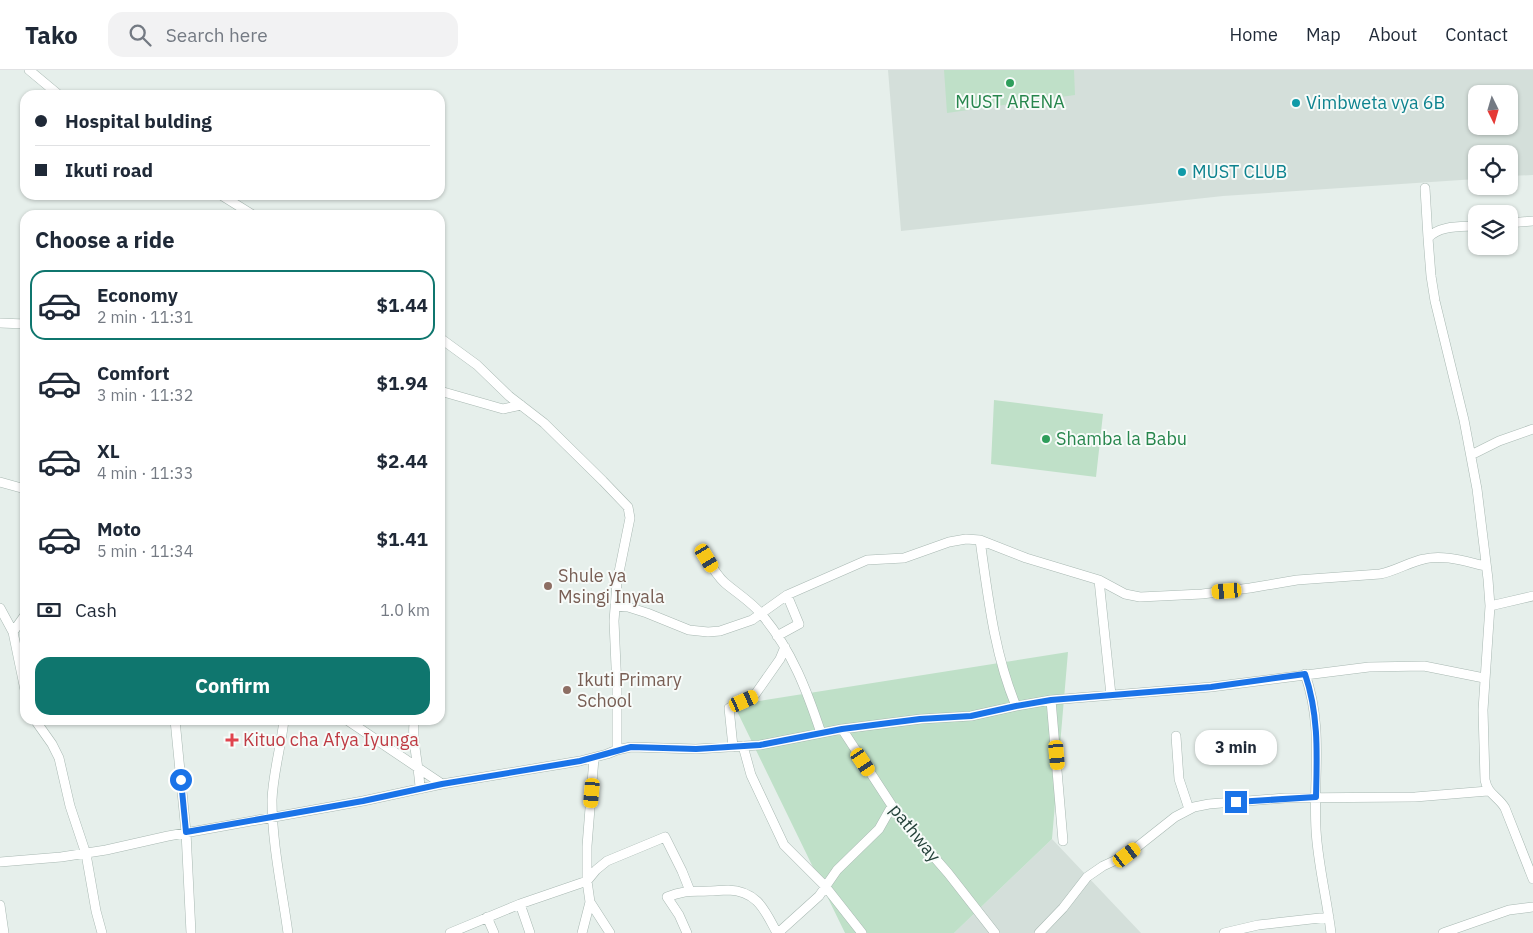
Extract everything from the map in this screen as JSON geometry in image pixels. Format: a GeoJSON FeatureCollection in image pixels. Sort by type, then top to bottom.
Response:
{"type":"FeatureCollection","features":[{"type":"Feature","properties":{"kind":"street"},"geometry":{"type":"LineString","coordinates":[[29,70],[53,90]]}},
{"type":"Feature","properties":{"kind":"street"},"geometry":{"type":"LineString","coordinates":[[1425,188],[1431,276],[1435,301],[1471,455],[1478,495],[1490,606],[1484,678],[1483,772],[1488,791],[1505,808],[1533,879]]}},
{"type":"Feature","properties":{"kind":"street"},"geometry":{"type":"LineString","coordinates":[[227,200],[239,210]]}},
{"type":"Feature","properties":{"kind":"street"},"geometry":{"type":"LineString","coordinates":[[1518,223],[1533,221]]}},
{"type":"Feature","properties":{"kind":"street"},"geometry":{"type":"LineString","coordinates":[[1428,238],[1433,232],[1443,229],[1468,227]]}},
{"type":"Feature","properties":{"kind":"street"},"geometry":{"type":"LineString","coordinates":[[0,323],[20,324]]}},
{"type":"Feature","properties":{"kind":"street"},"geometry":{"type":"LineString","coordinates":[[445,342],[477,365],[544,423],[628,507],[630,518],[617,582],[614,621],[617,750]]}},
{"type":"Feature","properties":{"kind":"street"},"geometry":{"type":"LineString","coordinates":[[445,392],[504,410],[521,405]]}},
{"type":"Feature","properties":{"kind":"street"},"geometry":{"type":"LineString","coordinates":[[1471,455],[1499,441],[1533,429]]}},
{"type":"Feature","properties":{"kind":"street"},"geometry":{"type":"LineString","coordinates":[[0,482],[20,488]]}},
{"type":"Feature","properties":{"kind":"street"},"geometry":{"type":"LineString","coordinates":[[615,606],[639,610],[658,616],[684,629],[697,632],[720,631],[740,625],[762,614],[787,595],[867,560],[904,558],[962,539],[980,540],[1026,558],[1099,580],[1125,594],[1140,597],[1242,590],[1297,580],[1380,574],[1427,558],[1439,558],[1486,566]]}},
{"type":"Feature","properties":{"kind":"street"},"geometry":{"type":"LineString","coordinates":[[980,540],[999,654],[1016,706]]}},
{"type":"Feature","properties":{"kind":"street"},"geometry":{"type":"LineString","coordinates":[[707,558],[716,574],[762,614],[785,647],[795,664],[808,694],[821,734]]}},
{"type":"Feature","properties":{"kind":"street"},"geometry":{"type":"LineString","coordinates":[[1099,580],[1111,695]]}},
{"type":"Feature","properties":{"kind":"street"},"geometry":{"type":"LineString","coordinates":[[777,636],[799,624],[787,595]]}},
{"type":"Feature","properties":{"kind":"street"},"geometry":{"type":"LineString","coordinates":[[1490,606],[1533,596]]}},
{"type":"Feature","properties":{"kind":"street"},"geometry":{"type":"LineString","coordinates":[[0,609],[13,632],[20,666]]}},
{"type":"Feature","properties":{"kind":"street"},"geometry":{"type":"LineString","coordinates":[[13,632],[20,623]]}},
{"type":"Feature","properties":{"kind":"street"},"geometry":{"type":"LineString","coordinates":[[733,747],[729,708],[754,696],[778,663],[785,647]]}},
{"type":"Feature","properties":{"kind":"street"},"geometry":{"type":"LineString","coordinates":[[0,862],[86,854],[186,832],[363,801],[442,784],[594,758],[617,750],[646,746],[696,749],[743,746],[788,740],[842,729],[913,720],[971,716],[1051,700],[1211,687],[1369,667],[1425,666],[1484,678]]}},
{"type":"Feature","properties":{"kind":"street"},"geometry":{"type":"LineString","coordinates":[[1305,674],[1310,691],[1317,735],[1317,844],[1331,933]]}},
{"type":"Feature","properties":{"kind":"street"},"geometry":{"type":"LineString","coordinates":[[1051,700],[1064,841]]}},
{"type":"Feature","properties":{"kind":"street"},"geometry":{"type":"LineString","coordinates":[[39,725],[59,758],[66,793],[86,854],[102,933]]}},
{"type":"Feature","properties":{"kind":"street"},"geometry":{"type":"LineString","coordinates":[[175,725],[186,832],[191,933]]}},
{"type":"Feature","properties":{"kind":"street"},"geometry":{"type":"LineString","coordinates":[[283,725],[274,778],[273,817],[288,933]]}},
{"type":"Feature","properties":{"kind":"street"},"geometry":{"type":"LineString","coordinates":[[355,725],[442,784]]}},
{"type":"Feature","properties":{"kind":"street"},"geometry":{"type":"LineString","coordinates":[[413,725],[420,770],[420,789]]}},
{"type":"Feature","properties":{"kind":"street","name":"pathway"},"geometry":{"type":"LineString","coordinates":[[842,729],[900,818],[948,873],[995,933]]}},
{"type":"Feature","properties":{"kind":"street"},"geometry":{"type":"LineString","coordinates":[[1176,736],[1180,779],[1189,809]]}},
{"type":"Feature","properties":{"kind":"street"},"geometry":{"type":"LineString","coordinates":[[743,746],[750,775],[784,845],[824,886],[862,933]]}},
{"type":"Feature","properties":{"kind":"street"},"geometry":{"type":"LineString","coordinates":[[582,933],[590,902],[587,846],[594,758]]}},
{"type":"Feature","properties":{"kind":"street"},"geometry":{"type":"LineString","coordinates":[[1039,933],[1087,877],[1103,866],[1127,855],[1175,817],[1189,809],[1224,803],[1316,797],[1410,797],[1488,791]]}},
{"type":"Feature","properties":{"kind":"street"},"geometry":{"type":"LineString","coordinates":[[687,933],[679,915],[667,898],[680,892],[729,890],[750,895],[760,903],[777,933],[819,896],[824,886],[843,864],[879,829],[892,806]]}},
{"type":"Feature","properties":{"kind":"street"},"geometry":{"type":"LineString","coordinates":[[450,933],[520,904],[588,881],[596,870],[607,861],[665,837],[690,891]]}},
{"type":"Feature","properties":{"kind":"street"},"geometry":{"type":"LineString","coordinates":[[590,902],[610,933]]}},
{"type":"Feature","properties":{"kind":"street"},"geometry":{"type":"LineString","coordinates":[[520,904],[530,933]]}},
{"type":"Feature","properties":{"kind":"street"},"geometry":{"type":"LineString","coordinates":[[0,905],[3,932]]}},
{"type":"Feature","properties":{"kind":"street"},"geometry":{"type":"LineString","coordinates":[[1444,933],[1509,910],[1533,907]]}},
{"type":"Feature","properties":{"kind":"street"},"geometry":{"type":"LineString","coordinates":[[487,917],[494,933]]}},
{"type":"Feature","properties":{"kind":"street"},"geometry":{"type":"LineString","coordinates":[[1224,933],[1258,925],[1329,917]]}},
{"type":"Feature","properties":{"kind":"shaded area"},"geometry":{"type":"Polygon","coordinates":[[[888,70],[1533,70],[1533,175],[1518,176],[1518,145],[1468,145],[1468,180],[1223,196],[901,231],[888,70]]]}},
{"type":"Feature","properties":{"kind":"shaded area"},"geometry":{"type":"Polygon","coordinates":[[[1052,839],[1141,933],[954,933],[1052,839]]]}},
{"type":"Feature","properties":{"kind":"green space","name":"MUST ARENA"},"geometry":{"type":"Polygon","coordinates":[[[944,70],[1074,70],[1075,95],[947,113],[944,70]]]}},
{"type":"Feature","properties":{"kind":"green space","name":"Shamba la Babu"},"geometry":{"type":"Polygon","coordinates":[[[994,400],[1103,414],[1096,477],[991,464],[994,400]]]}},
{"type":"Feature","properties":{"kind":"green space"},"geometry":{"type":"Polygon","coordinates":[[[1068,652],[1052,839],[954,933],[845,933],[734,705],[1068,652]]]}},
{"type":"Feature","properties":{"kind":"place","name":"MUST ARENA"},"geometry":{"type":"Point","coordinates":[1010,83]}},
{"type":"Feature","properties":{"kind":"place","name":"Vimbweta vya 6B"},"geometry":{"type":"Point","coordinates":[1296,103]}},
{"type":"Feature","properties":{"kind":"place","name":"MUST CLUB"},"geometry":{"type":"Point","coordinates":[1182,172]}},
{"type":"Feature","properties":{"kind":"place","name":"Shamba la Babu"},"geometry":{"type":"Point","coordinates":[1046,439]}},
{"type":"Feature","properties":{"kind":"place","name":"Shule ya Msingi Inyala"},"geometry":{"type":"Point","coordinates":[548,586]}},
{"type":"Feature","properties":{"kind":"place","name":"Ikuti Primary School"},"geometry":{"type":"Point","coordinates":[567,690]}},
{"type":"Feature","properties":{"kind":"place","name":"Kituo cha Afya Iyunga"},"geometry":{"type":"Point","coordinates":[232,740]}},
{"type":"Feature","properties":{"kind":"route"},"geometry":{"type":"LineString","coordinates":[[181,780],[186,832],[363,801],[442,784],[580,761],[631,747],[696,749],[760,745],[842,729],[898,721],[971,716],[1051,700],[1211,687],[1305,674],[1310,691],[1317,735],[1316,797],[1236,802]]}}]}
